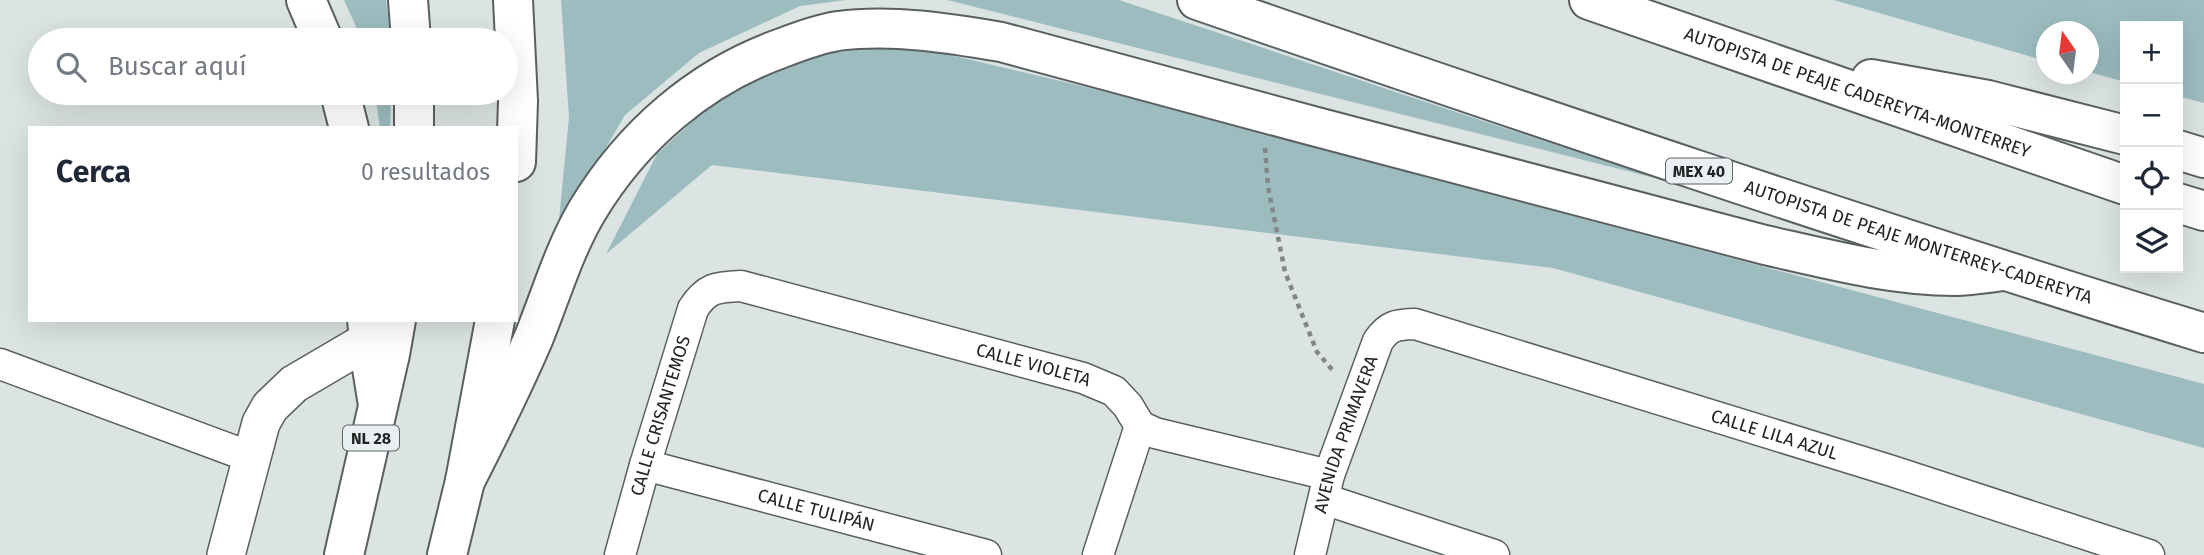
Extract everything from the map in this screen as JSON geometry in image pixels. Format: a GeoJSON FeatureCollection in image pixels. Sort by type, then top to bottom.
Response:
{"type":"FeatureCollection","features":[{"type":"Feature","properties":{"kind":"main road"},"geometry":{"type":"LineString","coordinates":[[306,0],[318,28]]}},
{"type":"Feature","properties":{"kind":"main road"},"geometry":{"type":"LineString","coordinates":[[408,0],[410,28]]}},
{"type":"Feature","properties":{"kind":"main road"},"geometry":{"type":"LineString","coordinates":[[513,0],[515,28]]}},
{"type":"Feature","properties":{"kind":"main road","name":"AUTOPISTA DE PEAJE MONTERREY-CADEREYTA"},"geometry":{"type":"LineString","coordinates":[[1197,0],[1583,133],[2004,271],[2204,333]]}},
{"type":"Feature","properties":{"kind":"main road","name":"AUTOPISTA DE PEAJE CADEREYTA-MONTERREY"},"geometry":{"type":"LineString","coordinates":[[1589,0],[2120,183]]}},
{"type":"Feature","properties":{"kind":"main road"},"geometry":{"type":"LineString","coordinates":[[465,481],[527,352],[570,244],[606,182],[627,154],[670,112],[738,66],[792,44],[837,31],[915,30],[1001,42],[1817,256],[1924,275],[1958,276],[2004,271]]}},
{"type":"Feature","properties":{"kind":"main road"},"geometry":{"type":"LineString","coordinates":[[1787,69],[1948,92],[2120,134]]}},
{"type":"Feature","properties":{"kind":"main road"},"geometry":{"type":"LineString","coordinates":[[343,105],[348,126]]}},
{"type":"Feature","properties":{"kind":"main road"},"geometry":{"type":"LineString","coordinates":[[414,105],[414,126]]}},
{"type":"Feature","properties":{"kind":"main road"},"geometry":{"type":"LineString","coordinates":[[517,126],[518,105]]}},
{"type":"Feature","properties":{"kind":"main road"},"geometry":{"type":"LineString","coordinates":[[2183,152],[2204,158]]}},
{"type":"Feature","properties":{"kind":"main road"},"geometry":{"type":"LineString","coordinates":[[2183,205],[2204,211]]}},
{"type":"Feature","properties":{"kind":"main road"},"geometry":{"type":"LineString","coordinates":[[447,555],[465,481],[495,322]]}},
{"type":"Feature","properties":{"kind":"main road","name":"NL 28"},"geometry":{"type":"LineString","coordinates":[[344,555],[378,405],[377,327]]}},
{"type":"Feature","properties":{"kind":"street","name":"CALLE VIOLETA"},"geometry":{"type":"LineString","coordinates":[[718,287],[741,286],[1083,378],[1114,391],[1128,406],[1140,426]]}},
{"type":"Feature","properties":{"kind":"street","name":"CALLE CRISANTEMOS"},"geometry":{"type":"LineString","coordinates":[[620,555],[692,309],[702,295],[718,287]]}},
{"type":"Feature","properties":{"kind":"street","name":"CALLE LILA AZUL"},"geometry":{"type":"LineString","coordinates":[[1397,325],[1415,324],[1892,471],[2149,555]]}},
{"type":"Feature","properties":{"kind":"street","name":"AVENIDA PRIMAVERA"},"geometry":{"type":"LineString","coordinates":[[1310,555],[1327,487],[1378,341],[1385,330],[1397,325]]}},
{"type":"Feature","properties":{"kind":"street"},"geometry":{"type":"LineString","coordinates":[[226,555],[261,424],[270,407],[293,384],[377,327]]}},
{"type":"Feature","properties":{"kind":"street"},"geometry":{"type":"LineString","coordinates":[[0,364],[253,458]]}},
{"type":"Feature","properties":{"kind":"street"},"geometry":{"type":"LineString","coordinates":[[1098,555],[1140,426],[1327,487],[1494,555]]}},
{"type":"Feature","properties":{"kind":"street","name":"CALLE TULIPÁN"},"geometry":{"type":"LineString","coordinates":[[645,465],[986,555]]}},
{"type":"Feature","properties":{"kind":"path"},"geometry":{"type":"LineString","coordinates":[[1262,112],[1268,187],[1285,272],[1317,352],[1357,399]]}},
{"type":"Feature","properties":{"kind":"shaded area"},"geometry":{"type":"Polygon","coordinates":[[[344,0],[386,0],[390,28],[357,28],[344,0]]]}},
{"type":"Feature","properties":{"kind":"shaded area"},"geometry":{"type":"Polygon","coordinates":[[[561,0],[846,0],[800,6],[699,53],[625,115],[558,230],[569,117],[561,0]]]}},
{"type":"Feature","properties":{"kind":"shaded area"},"geometry":{"type":"Polygon","coordinates":[[[947,0],[1119,0],[1655,178],[947,0]]]}},
{"type":"Feature","properties":{"kind":"shaded area"},"geometry":{"type":"Polygon","coordinates":[[[1834,0],[2204,0],[2204,103],[2183,97],[2183,21],[2120,21],[2120,81],[2099,75],[2099,21],[2036,21],[2036,58],[1834,0]]]}},
{"type":"Feature","properties":{"kind":"shaded area"},"geometry":{"type":"Polygon","coordinates":[[[904,44],[1107,92],[2204,384],[2204,448],[1553,268],[712,165],[606,254],[657,154],[722,94],[802,57],[904,44]]]}},
{"type":"Feature","properties":{"kind":"shaded area"},"geometry":{"type":"Polygon","coordinates":[[[377,105],[391,105],[390,126],[380,126],[377,105]]]}}]}
